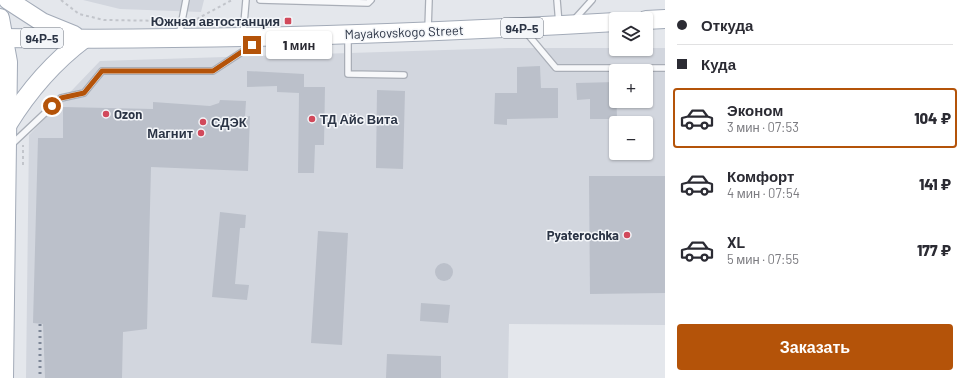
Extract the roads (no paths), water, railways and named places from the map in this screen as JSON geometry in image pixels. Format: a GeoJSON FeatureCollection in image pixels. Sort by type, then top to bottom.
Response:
{"type":"FeatureCollection","features":[{"type":"Feature","properties":{"kind":"main road"},"geometry":{"type":"LineString","coordinates":[[8,0],[42,22],[84,39]]}},
{"type":"Feature","properties":{"kind":"main road"},"geometry":{"type":"LineString","coordinates":[[0,18],[2,38],[8,62],[4,378]]}},
{"type":"Feature","properties":{"kind":"main road"},"geometry":{"type":"LineString","coordinates":[[653,20],[665,19]]}},
{"type":"Feature","properties":{"kind":"main road","name":"Mayakovskogo Street"},"geometry":{"type":"LineString","coordinates":[[2,38],[84,39],[180,30],[242,37],[265,37],[522,28],[609,22]]}},
{"type":"Feature","properties":{"kind":"main road"},"geometry":{"type":"LineString","coordinates":[[8,124],[22,102],[42,76],[62,56],[84,39]]}},
{"type":"Feature","properties":{"kind":"lane"},"geometry":{"type":"LineString","coordinates":[[180,30],[186,0]]}},
{"type":"Feature","properties":{"kind":"lane"},"geometry":{"type":"LineString","coordinates":[[242,37],[246,0]]}},
{"type":"Feature","properties":{"kind":"lane"},"geometry":{"type":"LineString","coordinates":[[260,0],[368,3],[371,0]]}},
{"type":"Feature","properties":{"kind":"lane"},"geometry":{"type":"LineString","coordinates":[[428,31],[429,0]]}},
{"type":"Feature","properties":{"kind":"lane"},"geometry":{"type":"LineString","coordinates":[[557,0],[564,25],[592,0]]}},
{"type":"Feature","properties":{"kind":"lane"},"geometry":{"type":"LineString","coordinates":[[522,28],[556,68],[665,68]]}},
{"type":"Feature","properties":{"kind":"lane"},"geometry":{"type":"LineString","coordinates":[[348,34],[348,74],[404,75]]}},
{"type":"Feature","properties":{"kind":"lane"},"geometry":{"type":"LineString","coordinates":[[8,148],[61,98],[84,93],[102,71],[213,71],[265,37]]}},
{"type":"Feature","properties":{"kind":"railway"},"geometry":{"type":"LineString","coordinates":[[40,324],[40,378]]}},
{"type":"Feature","properties":{"kind":"place","name":"Южная автостанция"},"geometry":{"type":"Point","coordinates":[288,21]}},
{"type":"Feature","properties":{"kind":"place","name":"Ozon"},"geometry":{"type":"Point","coordinates":[106,114]}},
{"type":"Feature","properties":{"kind":"place","name":"ТД Айс Вита"},"geometry":{"type":"Point","coordinates":[312,119]}},
{"type":"Feature","properties":{"kind":"place","name":"СДЭК"},"geometry":{"type":"Point","coordinates":[203,122]}},
{"type":"Feature","properties":{"kind":"place","name":"Магнит"},"geometry":{"type":"Point","coordinates":[201,133]}},
{"type":"Feature","properties":{"kind":"place","name":"Pyaterochka"},"geometry":{"type":"Point","coordinates":[627,235]}}]}
